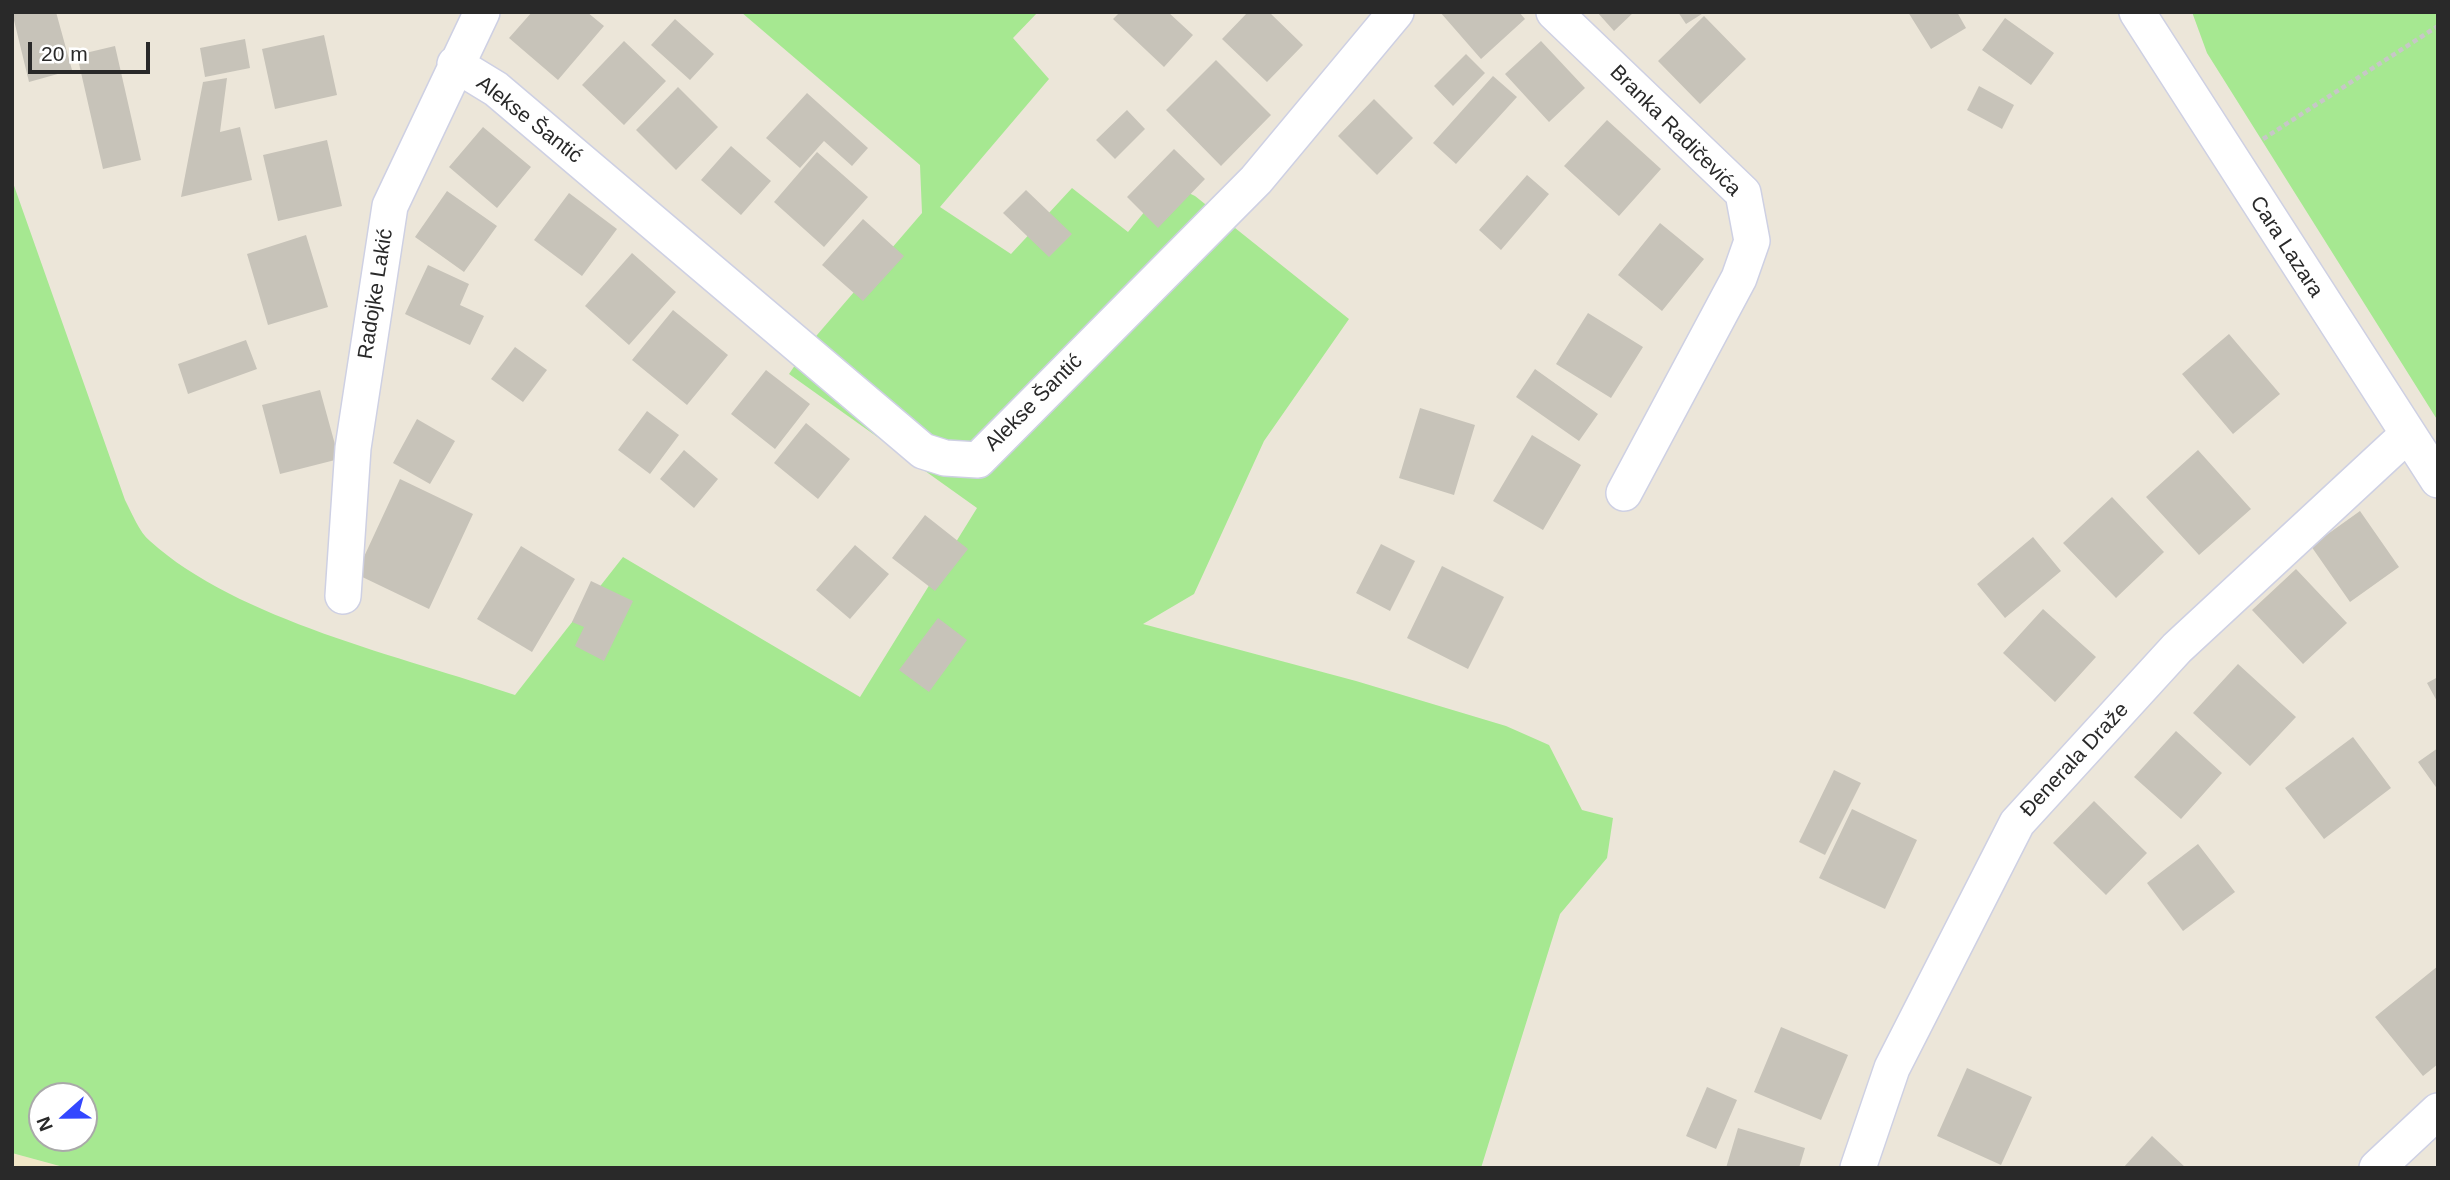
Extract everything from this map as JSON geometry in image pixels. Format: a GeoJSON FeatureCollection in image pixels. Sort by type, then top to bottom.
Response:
{"type":"FeatureCollection","features":[{"type":"Feature","properties":{"kind":"street","name":"Radojke Lakić"},"geometry":{"type":"LineString","coordinates":[[343,596],[352,448],[390,206],[455,64],[482,12]]}},
{"type":"Feature","properties":{"kind":"street","name":"Alekse Šantić"},"geometry":{"type":"LineString","coordinates":[[455,64],[496,89],[923,451],[944,458],[978,460],[1256,180],[1396,12]]}},
{"type":"Feature","properties":{"kind":"street","name":"Branka Radičevića"},"geometry":{"type":"LineString","coordinates":[[1553,12],[1744,194],[1752,241],[1740,278],[1624,493]]}},
{"type":"Feature","properties":{"kind":"street","name":"Cara Lazara"},"geometry":{"type":"LineString","coordinates":[[2137,12],[2438,480]]}},
{"type":"Feature","properties":{"kind":"street","name":"Đenerala Draže"},"geometry":{"type":"LineString","coordinates":[[1858,1168],[1892,1068],[2017,823],[2177,648],[2408,434]]}},
{"type":"Feature","properties":{"kind":"street"},"geometry":{"type":"LineString","coordinates":[[2376,1168],[2438,1111]]}},
{"type":"Feature","properties":{"kind":"path"},"geometry":{"type":"LineString","coordinates":[[2230,160],[2438,26]]}},
{"type":"Feature","properties":{"kind":"shaded area"},"geometry":{"type":"Polygon","coordinates":[[[12,1153],[67,1168],[12,1168],[12,1153]]]}},
{"type":"Feature","properties":{"kind":"green space"},"geometry":{"type":"Polygon","coordinates":[[[741,12],[1038,12],[1013,38],[1049,79],[940,207],[1011,254],[1072,188],[1128,232],[1168,183],[1195,196],[1349,319],[1264,441],[1194,594],[1143,624],[1356,681],[1506,726],[1549,745],[1582,810],[1613,818],[1607,858],[1560,914],[1481,1168],[67,1168],[12,1153],[12,180],[125,500],[146,537],[186,569],[228,593],[274,614],[323,633],[515,695],[623,557],[860,697],[977,508],[789,374],[811,342],[922,213],[920,165],[741,12]]]}},
{"type":"Feature","properties":{"kind":"green space"},"geometry":{"type":"Polygon","coordinates":[[[2192,12],[2438,12],[2438,421],[2207,53],[2192,12]]]}},
{"type":"Feature","properties":{"kind":"building"},"geometry":{"type":"Polygon","coordinates":[[[12,12],[56,12],[72,70],[29,82],[12,12]]]}},
{"type":"Feature","properties":{"kind":"building"},"geometry":{"type":"Polygon","coordinates":[[[532,12],[587,12],[604,26],[558,80],[509,38],[532,12]]]}},
{"type":"Feature","properties":{"kind":"building"},"geometry":{"type":"Polygon","coordinates":[[[1120,12],[1168,12],[1193,35],[1164,67],[1113,19],[1120,12]]]}},
{"type":"Feature","properties":{"kind":"building"},"geometry":{"type":"Polygon","coordinates":[[[1248,12],[1269,12],[1303,45],[1267,82],[1222,39],[1248,12]]]}},
{"type":"Feature","properties":{"kind":"building"},"geometry":{"type":"Polygon","coordinates":[[[1440,12],[1519,12],[1525,19],[1481,59],[1440,12]]]}},
{"type":"Feature","properties":{"kind":"building"},"geometry":{"type":"Polygon","coordinates":[[[1597,12],[1634,12],[1614,31],[1597,12]]]}},
{"type":"Feature","properties":{"kind":"building"},"geometry":{"type":"Polygon","coordinates":[[[1678,12],[1705,12],[1686,24],[1678,12]]]}},
{"type":"Feature","properties":{"kind":"building"},"geometry":{"type":"Polygon","coordinates":[[[1908,12],[1957,12],[1966,28],[1931,49],[1908,12]]]}},
{"type":"Feature","properties":{"kind":"building"},"geometry":{"type":"Polygon","coordinates":[[[1704,16],[1746,59],[1700,104],[1658,61],[1704,16]]]}},
{"type":"Feature","properties":{"kind":"building"},"geometry":{"type":"Polygon","coordinates":[[[2005,18],[2054,53],[2031,85],[1982,50],[2005,18]]]}},
{"type":"Feature","properties":{"kind":"building"},"geometry":{"type":"Polygon","coordinates":[[[675,19],[714,54],[690,80],[651,45],[675,19]]]}},
{"type":"Feature","properties":{"kind":"building"},"geometry":{"type":"Polygon","coordinates":[[[324,35],[337,95],[275,109],[262,49],[324,35]]]}},
{"type":"Feature","properties":{"kind":"building"},"geometry":{"type":"Polygon","coordinates":[[[245,39],[250,68],[205,77],[200,48],[245,39]]]}},
{"type":"Feature","properties":{"kind":"building"},"geometry":{"type":"Polygon","coordinates":[[[624,41],[666,81],[624,125],[582,85],[624,41]]]}},
{"type":"Feature","properties":{"kind":"building"},"geometry":{"type":"Polygon","coordinates":[[[1541,41],[1585,88],[1549,122],[1505,74],[1541,41]]]}},
{"type":"Feature","properties":{"kind":"building"},"geometry":{"type":"Polygon","coordinates":[[[115,46],[141,160],[103,169],[77,55],[115,46]]]}},
{"type":"Feature","properties":{"kind":"building"},"geometry":{"type":"Polygon","coordinates":[[[1466,54],[1485,73],[1453,106],[1434,86],[1466,54]]]}},
{"type":"Feature","properties":{"kind":"building"},"geometry":{"type":"Polygon","coordinates":[[[1216,60],[1271,115],[1221,166],[1166,110],[1216,60]]]}},
{"type":"Feature","properties":{"kind":"building"},"geometry":{"type":"Polygon","coordinates":[[[1493,76],[1517,97],[1456,164],[1433,143],[1493,76]]]}},
{"type":"Feature","properties":{"kind":"building"},"geometry":{"type":"Polygon","coordinates":[[[227,78],[220,132],[240,127],[252,180],[181,197],[203,82],[227,78]]]}},
{"type":"Feature","properties":{"kind":"building"},"geometry":{"type":"Polygon","coordinates":[[[1979,86],[2014,105],[2002,129],[1967,110],[1979,86]]]}},
{"type":"Feature","properties":{"kind":"building"},"geometry":{"type":"Polygon","coordinates":[[[678,87],[718,127],[676,170],[636,130],[678,87]]]}},
{"type":"Feature","properties":{"kind":"building"},"geometry":{"type":"Polygon","coordinates":[[[807,93],[868,148],[852,166],[824,141],[800,168],[766,138],[807,93]]]}},
{"type":"Feature","properties":{"kind":"building"},"geometry":{"type":"Polygon","coordinates":[[[1374,99],[1413,138],[1377,175],[1338,136],[1374,99]]]}},
{"type":"Feature","properties":{"kind":"building"},"geometry":{"type":"Polygon","coordinates":[[[1127,110],[1145,129],[1115,159],[1096,140],[1127,110]]]}},
{"type":"Feature","properties":{"kind":"building"},"geometry":{"type":"Polygon","coordinates":[[[1607,120],[1661,169],[1619,216],[1564,166],[1607,120]]]}},
{"type":"Feature","properties":{"kind":"building"},"geometry":{"type":"Polygon","coordinates":[[[483,127],[531,167],[497,208],[449,167],[483,127]]]}},
{"type":"Feature","properties":{"kind":"building"},"geometry":{"type":"Polygon","coordinates":[[[327,140],[342,206],[278,221],[263,155],[327,140]]]}},
{"type":"Feature","properties":{"kind":"building"},"geometry":{"type":"Polygon","coordinates":[[[731,146],[771,181],[741,215],[701,180],[731,146]]]}},
{"type":"Feature","properties":{"kind":"building"},"geometry":{"type":"Polygon","coordinates":[[[1174,149],[1205,179],[1158,228],[1127,197],[1174,149]]]}},
{"type":"Feature","properties":{"kind":"building"},"geometry":{"type":"Polygon","coordinates":[[[817,152],[868,197],[824,247],[774,202],[817,152]]]}},
{"type":"Feature","properties":{"kind":"building"},"geometry":{"type":"Polygon","coordinates":[[[1527,175],[1549,194],[1501,250],[1479,230],[1527,175]]]}},
{"type":"Feature","properties":{"kind":"building"},"geometry":{"type":"Polygon","coordinates":[[[1026,190],[1072,234],[1049,257],[1003,213],[1026,190]]]}},
{"type":"Feature","properties":{"kind":"building"},"geometry":{"type":"Polygon","coordinates":[[[447,191],[497,226],[464,272],[415,237],[447,191]]]}},
{"type":"Feature","properties":{"kind":"building"},"geometry":{"type":"Polygon","coordinates":[[[569,193],[617,229],[582,276],[534,240],[569,193]]]}},
{"type":"Feature","properties":{"kind":"building"},"geometry":{"type":"Polygon","coordinates":[[[863,219],[904,256],[863,301],[822,265],[863,219]]]}},
{"type":"Feature","properties":{"kind":"building"},"geometry":{"type":"Polygon","coordinates":[[[1660,223],[1704,259],[1662,311],[1618,275],[1660,223]]]}},
{"type":"Feature","properties":{"kind":"building"},"geometry":{"type":"Polygon","coordinates":[[[306,235],[328,307],[268,325],[247,254],[306,235]]]}},
{"type":"Feature","properties":{"kind":"building"},"geometry":{"type":"Polygon","coordinates":[[[632,253],[676,292],[629,345],[585,306],[632,253]]]}},
{"type":"Feature","properties":{"kind":"building"},"geometry":{"type":"Polygon","coordinates":[[[428,265],[469,284],[460,305],[484,316],[470,345],[405,314],[428,265]]]}},
{"type":"Feature","properties":{"kind":"building"},"geometry":{"type":"Polygon","coordinates":[[[673,310],[728,355],[687,405],[632,360],[673,310]]]}},
{"type":"Feature","properties":{"kind":"building"},"geometry":{"type":"Polygon","coordinates":[[[1588,313],[1643,347],[1611,398],[1556,364],[1588,313]]]}},
{"type":"Feature","properties":{"kind":"building"},"geometry":{"type":"Polygon","coordinates":[[[2229,334],[2280,394],[2233,434],[2182,374],[2229,334]]]}},
{"type":"Feature","properties":{"kind":"building"},"geometry":{"type":"Polygon","coordinates":[[[246,340],[257,369],[188,394],[178,364],[246,340]]]}},
{"type":"Feature","properties":{"kind":"building"},"geometry":{"type":"Polygon","coordinates":[[[515,347],[547,370],[523,402],[491,379],[515,347]]]}},
{"type":"Feature","properties":{"kind":"building"},"geometry":{"type":"Polygon","coordinates":[[[1535,369],[1598,414],[1579,441],[1516,397],[1535,369]]]}},
{"type":"Feature","properties":{"kind":"building"},"geometry":{"type":"Polygon","coordinates":[[[766,370],[810,404],[775,449],[731,414],[766,370]]]}},
{"type":"Feature","properties":{"kind":"building"},"geometry":{"type":"Polygon","coordinates":[[[320,390],[339,459],[280,474],[262,405],[320,390]]]}},
{"type":"Feature","properties":{"kind":"building"},"geometry":{"type":"Polygon","coordinates":[[[1420,408],[1475,425],[1454,495],[1399,478],[1420,408]]]}},
{"type":"Feature","properties":{"kind":"building"},"geometry":{"type":"Polygon","coordinates":[[[647,411],[679,435],[650,474],[618,450],[647,411]]]}},
{"type":"Feature","properties":{"kind":"building"},"geometry":{"type":"Polygon","coordinates":[[[417,419],[455,441],[430,484],[393,463],[417,419]]]}},
{"type":"Feature","properties":{"kind":"building"},"geometry":{"type":"Polygon","coordinates":[[[806,423],[850,459],[818,499],[774,463],[806,423]]]}},
{"type":"Feature","properties":{"kind":"building"},"geometry":{"type":"Polygon","coordinates":[[[1532,435],[1581,465],[1543,530],[1493,501],[1532,435]]]}},
{"type":"Feature","properties":{"kind":"building"},"geometry":{"type":"Polygon","coordinates":[[[684,450],[718,479],[694,508],[660,479],[684,450]]]}},
{"type":"Feature","properties":{"kind":"building"},"geometry":{"type":"Polygon","coordinates":[[[2198,450],[2251,509],[2199,555],[2146,497],[2198,450]]]}},
{"type":"Feature","properties":{"kind":"building"},"geometry":{"type":"Polygon","coordinates":[[[400,479],[473,514],[429,609],[356,574],[400,479]]]}},
{"type":"Feature","properties":{"kind":"building"},"geometry":{"type":"Polygon","coordinates":[[[2112,497],[2164,552],[2116,598],[2063,543],[2112,497]]]}},
{"type":"Feature","properties":{"kind":"building"},"geometry":{"type":"Polygon","coordinates":[[[2360,511],[2399,567],[2350,602],[2311,546],[2360,511]]]}},
{"type":"Feature","properties":{"kind":"building"},"geometry":{"type":"Polygon","coordinates":[[[925,515],[968,549],[935,591],[892,558],[925,515]]]}},
{"type":"Feature","properties":{"kind":"building"},"geometry":{"type":"Polygon","coordinates":[[[2033,537],[2061,571],[2005,618],[1977,584],[2033,537]]]}},
{"type":"Feature","properties":{"kind":"building"},"geometry":{"type":"Polygon","coordinates":[[[1381,544],[1415,561],[1390,611],[1356,593],[1381,544]]]}},
{"type":"Feature","properties":{"kind":"building"},"geometry":{"type":"Polygon","coordinates":[[[855,545],[889,574],[850,619],[816,590],[855,545]]]}},
{"type":"Feature","properties":{"kind":"building"},"geometry":{"type":"Polygon","coordinates":[[[521,546],[575,579],[532,652],[477,619],[521,546]]]}},
{"type":"Feature","properties":{"kind":"building"},"geometry":{"type":"Polygon","coordinates":[[[1442,566],[1504,597],[1468,669],[1407,638],[1442,566]]]}},
{"type":"Feature","properties":{"kind":"building"},"geometry":{"type":"Polygon","coordinates":[[[2296,569],[2347,623],[2303,664],[2252,610],[2296,569]]]}},
{"type":"Feature","properties":{"kind":"building"},"geometry":{"type":"Polygon","coordinates":[[[591,581],[633,601],[604,661],[575,646],[584,627],[572,622],[591,581]]]}},
{"type":"Feature","properties":{"kind":"building"},"geometry":{"type":"Polygon","coordinates":[[[2043,609],[2096,657],[2055,702],[2003,653],[2043,609]]]}},
{"type":"Feature","properties":{"kind":"building"},"geometry":{"type":"Polygon","coordinates":[[[938,618],[967,640],[929,692],[899,670],[938,618]]]}},
{"type":"Feature","properties":{"kind":"building"},"geometry":{"type":"Polygon","coordinates":[[[2238,664],[2296,717],[2250,766],[2193,713],[2238,664]]]}},
{"type":"Feature","properties":{"kind":"building"},"geometry":{"type":"Polygon","coordinates":[[[2438,677],[2438,703],[2427,683],[2438,677]]]}},
{"type":"Feature","properties":{"kind":"building"},"geometry":{"type":"Polygon","coordinates":[[[2176,731],[2222,773],[2181,819],[2134,777],[2176,731]]]}},
{"type":"Feature","properties":{"kind":"building"},"geometry":{"type":"Polygon","coordinates":[[[2353,737],[2391,788],[2324,839],[2285,788],[2353,737]]]}},
{"type":"Feature","properties":{"kind":"building"},"geometry":{"type":"Polygon","coordinates":[[[2438,748],[2438,790],[2418,762],[2438,748]]]}},
{"type":"Feature","properties":{"kind":"building"},"geometry":{"type":"Polygon","coordinates":[[[1834,770],[1861,783],[1825,855],[1799,842],[1834,770]]]}},
{"type":"Feature","properties":{"kind":"building"},"geometry":{"type":"Polygon","coordinates":[[[2094,801],[2147,853],[2106,895],[2053,843],[2094,801]]]}},
{"type":"Feature","properties":{"kind":"building"},"geometry":{"type":"Polygon","coordinates":[[[1852,809],[1917,840],[1885,909],[1819,878],[1852,809]]]}},
{"type":"Feature","properties":{"kind":"building"},"geometry":{"type":"Polygon","coordinates":[[[2198,844],[2235,892],[2183,931],[2147,883],[2198,844]]]}},
{"type":"Feature","properties":{"kind":"building"},"geometry":{"type":"Polygon","coordinates":[[[2438,966],[2438,1064],[2423,1076],[2375,1017],[2438,966]]]}},
{"type":"Feature","properties":{"kind":"building"},"geometry":{"type":"Polygon","coordinates":[[[1781,1027],[1848,1055],[1821,1120],[1754,1092],[1781,1027]]]}},
{"type":"Feature","properties":{"kind":"building"},"geometry":{"type":"Polygon","coordinates":[[[1967,1068],[2032,1097],[2001,1165],[1937,1136],[1967,1068]]]}},
{"type":"Feature","properties":{"kind":"building"},"geometry":{"type":"Polygon","coordinates":[[[1707,1087],[1737,1100],[1716,1149],[1686,1136],[1707,1087]]]}},
{"type":"Feature","properties":{"kind":"building"},"geometry":{"type":"Polygon","coordinates":[[[1738,1128],[1805,1148],[1799,1168],[1726,1168],[1738,1128]]]}},
{"type":"Feature","properties":{"kind":"building"},"geometry":{"type":"Polygon","coordinates":[[[2152,1136],[2186,1168],[2123,1168],[2152,1136]]]}}]}
